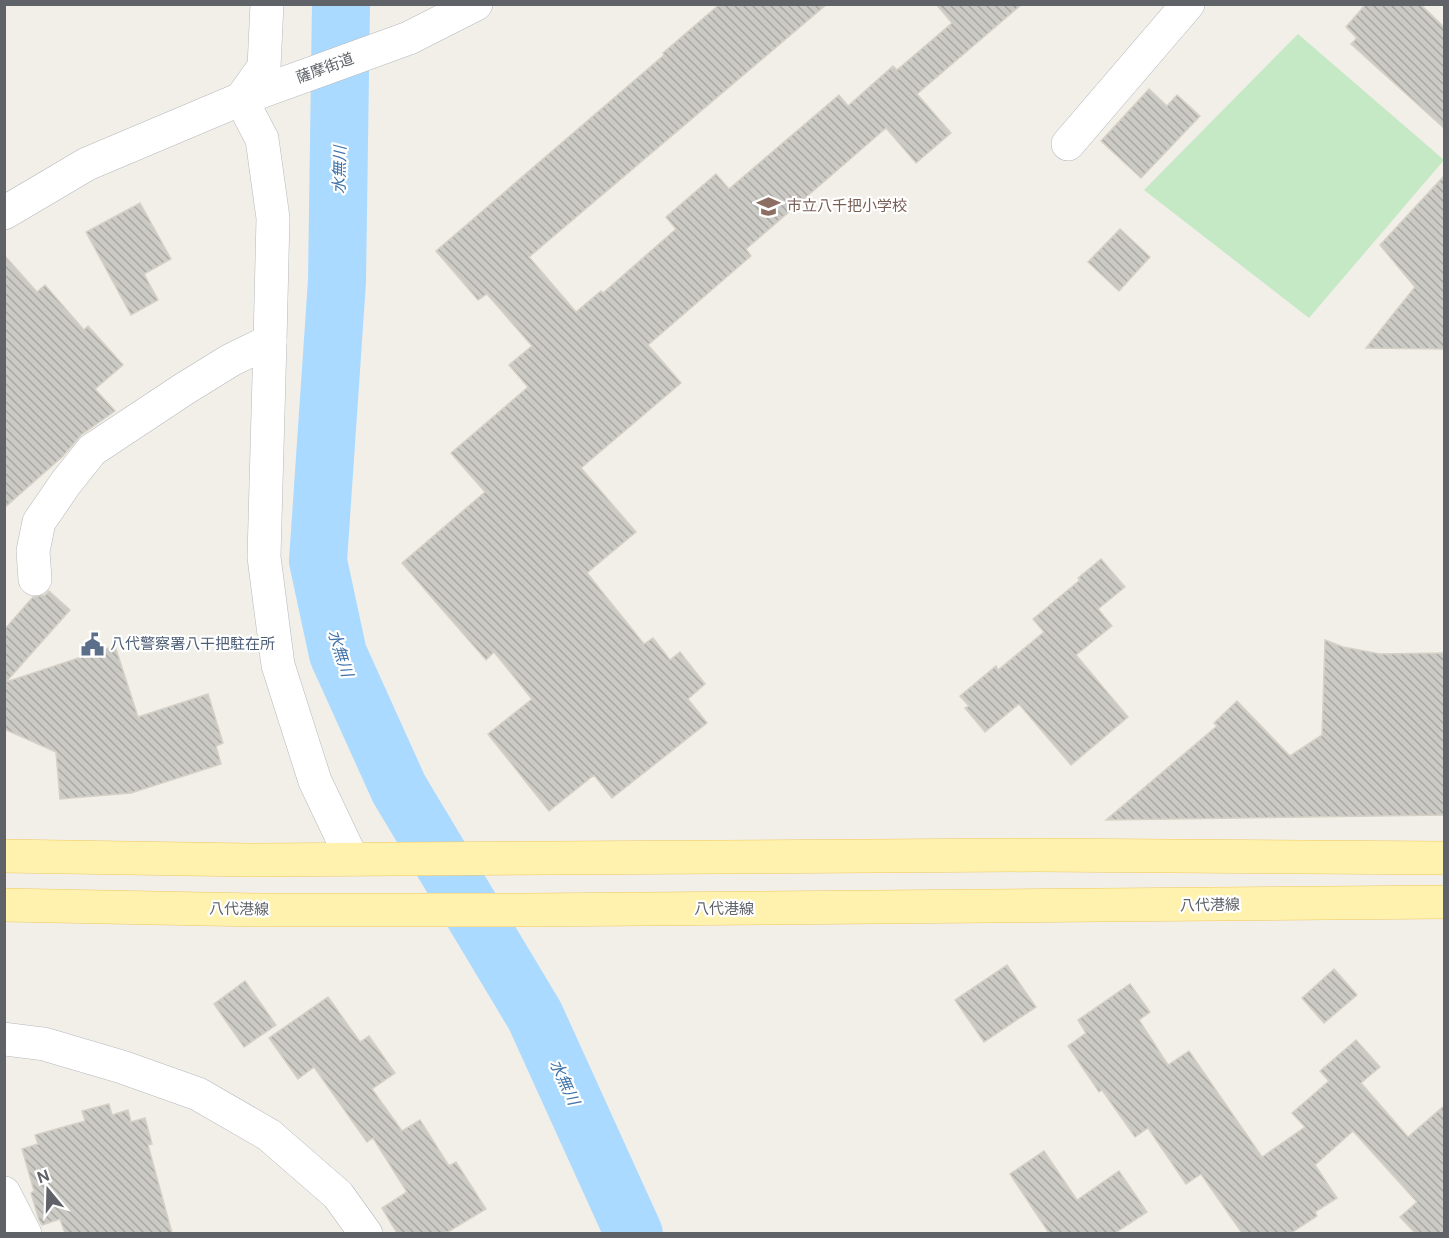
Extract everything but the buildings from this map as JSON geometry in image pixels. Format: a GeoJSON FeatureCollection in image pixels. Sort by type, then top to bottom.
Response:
{"type":"FeatureCollection","features":[{"type":"Feature","properties":{"kind":"main road"},"geometry":{"type":"LineString","coordinates":[[4,856],[250,860],[1025,855],[1444,858]]}},
{"type":"Feature","properties":{"kind":"main road","name":"八代港線"},"geometry":{"type":"LineString","coordinates":[[4,905],[262,910],[526,910],[1444,902]]}},
{"type":"Feature","properties":{"kind":"street"},"geometry":{"type":"LineString","coordinates":[[267,4],[264,67],[242,99],[262,139],[273,218],[264,557],[278,665],[315,782],[352,859]]}},
{"type":"Feature","properties":{"kind":"street","name":"薩摩街道"},"geometry":{"type":"LineString","coordinates":[[4,213],[87,164],[242,99],[409,38],[476,4]]}},
{"type":"Feature","properties":{"kind":"street"},"geometry":{"type":"LineString","coordinates":[[1068,144],[1188,4]]}},
{"type":"Feature","properties":{"kind":"street"},"geometry":{"type":"LineString","coordinates":[[35,579],[33,551],[39,522],[92,450],[231,360],[270,341]]}},
{"type":"Feature","properties":{"kind":"street"},"geometry":{"type":"LineString","coordinates":[[4,1039],[44,1044],[198,1094],[269,1135],[338,1195],[366,1233]]}},
{"type":"Feature","properties":{"kind":"street"},"geometry":{"type":"LineString","coordinates":[[4,1193],[25,1233]]}},
{"type":"Feature","properties":{"kind":"green space"},"geometry":{"type":"Polygon","coordinates":[[[1298,34],[1444,160],[1309,318],[1144,190],[1298,34]]]}},
{"type":"Feature","properties":{"kind":"waterway","name":"水無川"},"geometry":{"type":"LineString","coordinates":[[341,4],[337,281],[318,561],[338,654],[399,789],[535,1016],[634,1234]]}},
{"type":"Feature","properties":{"kind":"place","name":"市立八千把小学校"},"geometry":{"type":"Point","coordinates":[769,206]}},
{"type":"Feature","properties":{"kind":"place","name":"八代警察署八干把駐在所"},"geometry":{"type":"Point","coordinates":[92,644]}}]}
